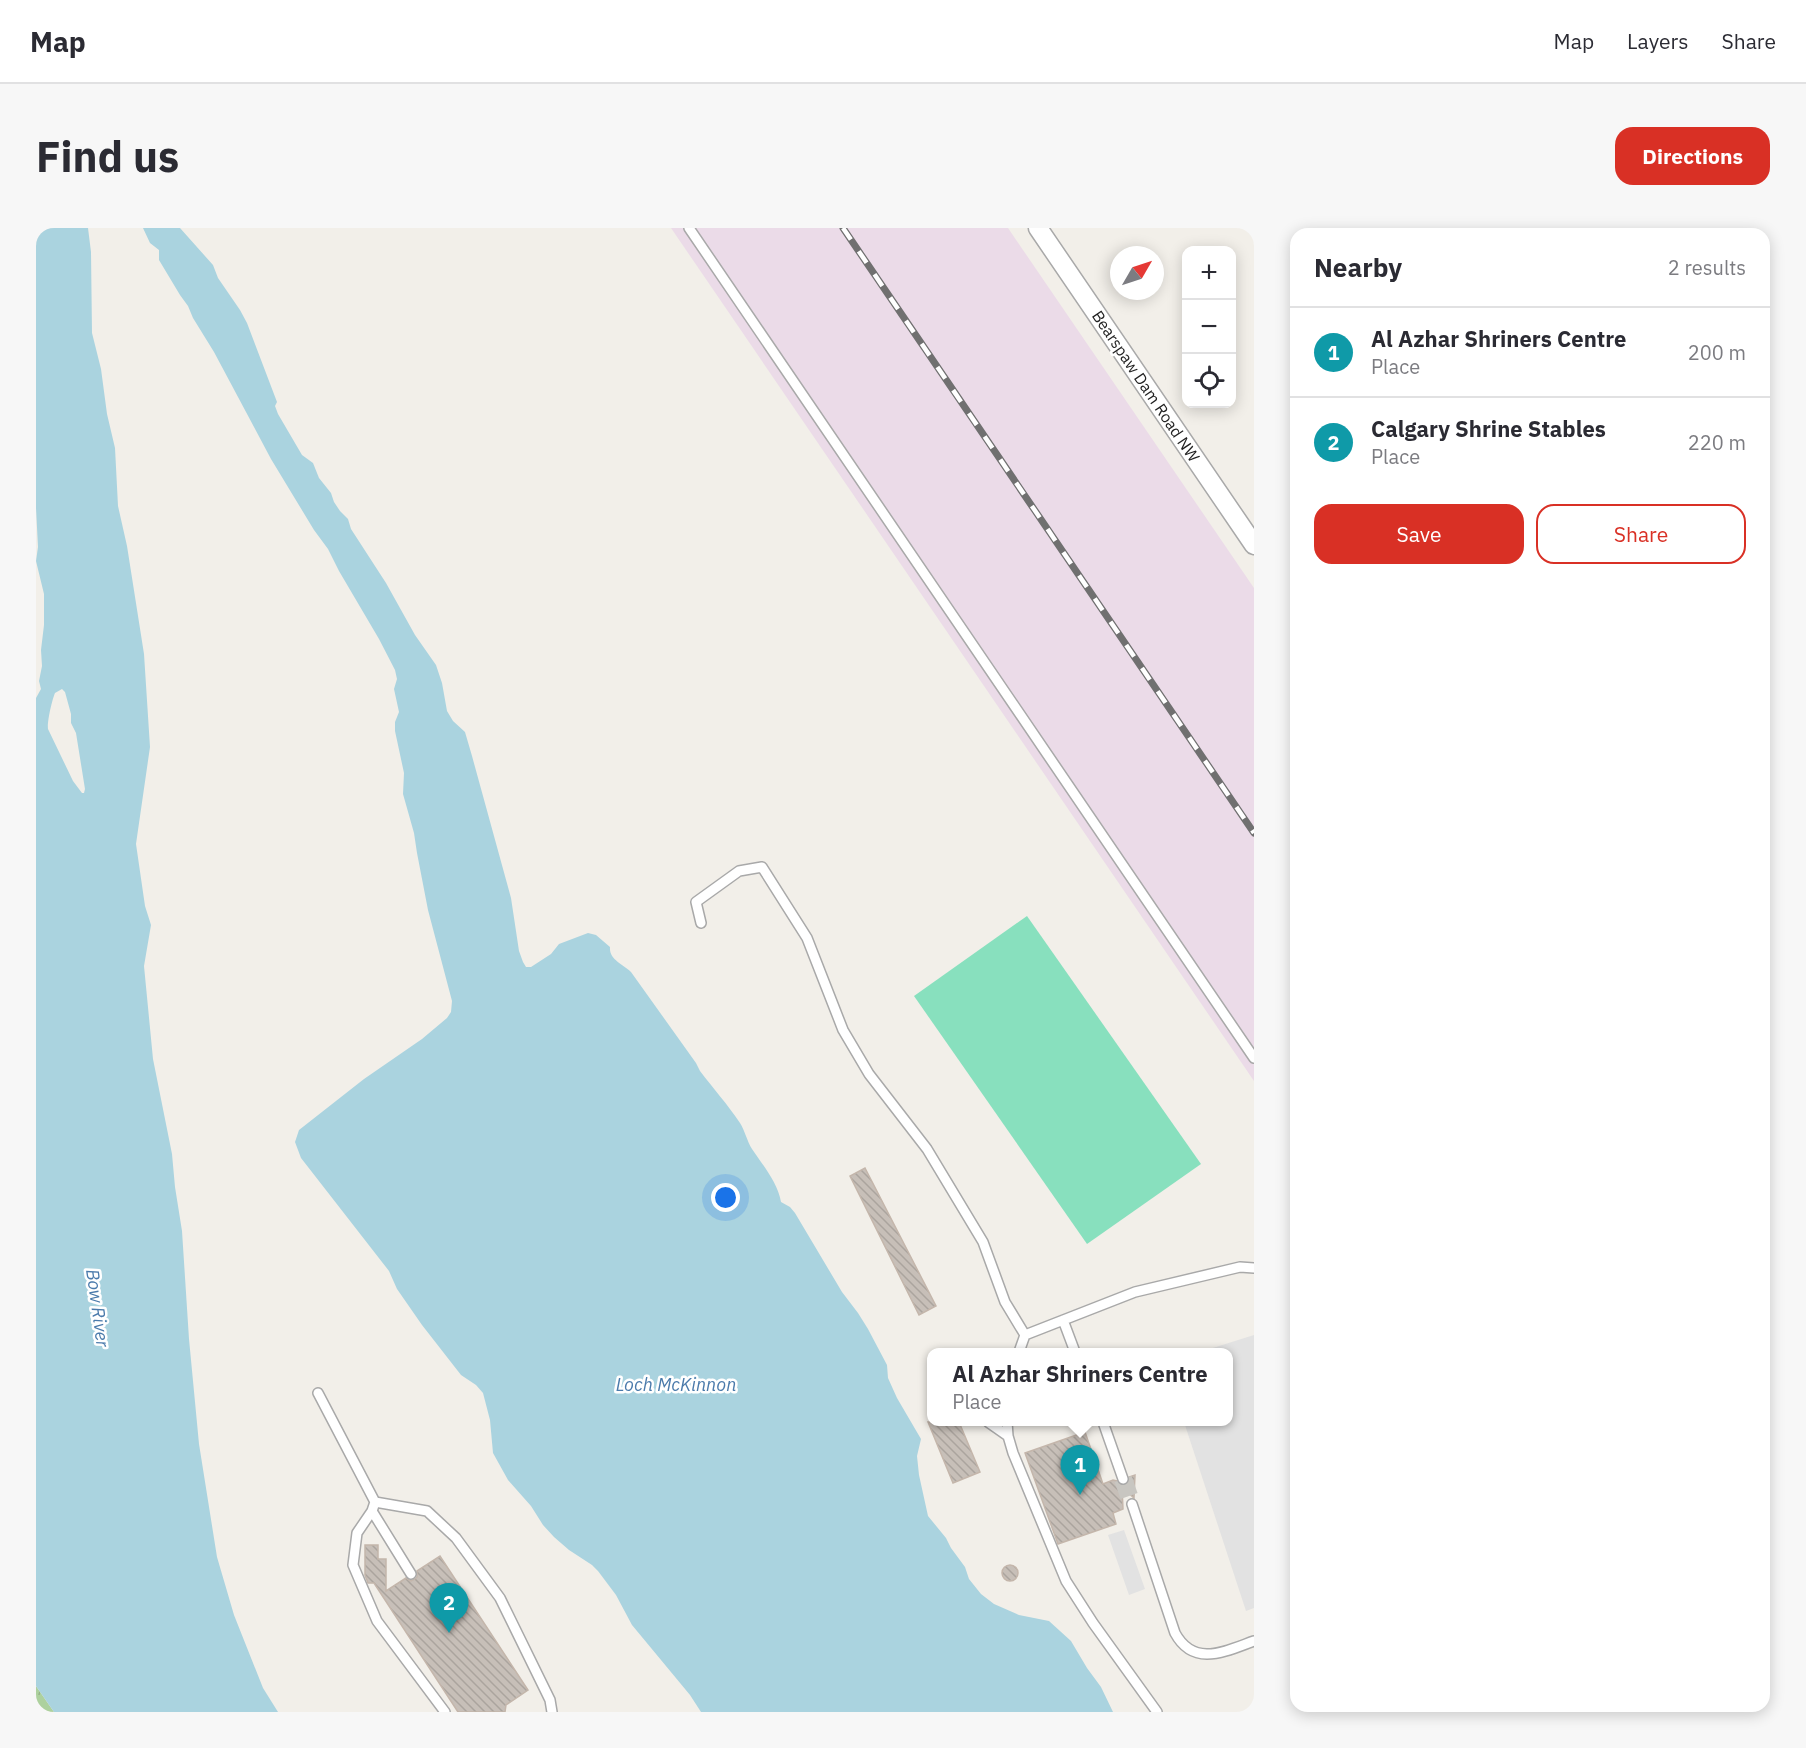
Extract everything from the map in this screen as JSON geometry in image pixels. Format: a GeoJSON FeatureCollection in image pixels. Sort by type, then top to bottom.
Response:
{"type":"FeatureCollection","features":[{"type":"Feature","properties":{"kind":"street","name":"Bearspaw Dam Road NW"},"geometry":{"type":"LineString","coordinates":[[1038,228],[1254,545]]}},
{"type":"Feature","properties":{"kind":"lane"},"geometry":{"type":"LineString","coordinates":[[689,228],[1254,1058]]}},
{"type":"Feature","properties":{"kind":"lane"},"geometry":{"type":"LineString","coordinates":[[701,923],[696,902],[739,871],[762,867],[807,938],[843,1030],[869,1074],[927,1149],[982,1242],[1005,1302],[1025,1335]]}},
{"type":"Feature","properties":{"kind":"lane"},"geometry":{"type":"LineString","coordinates":[[1020,1348],[1025,1335],[1135,1292],[1240,1266],[1254,1268]]}},
{"type":"Feature","properties":{"kind":"lane"},"geometry":{"type":"LineString","coordinates":[[1063,1320],[1073,1348]]}},
{"type":"Feature","properties":{"kind":"lane"},"geometry":{"type":"LineString","coordinates":[[318,1393],[374,1507],[411,1574]]}},
{"type":"Feature","properties":{"kind":"lane"},"geometry":{"type":"LineString","coordinates":[[993,1426],[1008,1437]]}},
{"type":"Feature","properties":{"kind":"lane"},"geometry":{"type":"LineString","coordinates":[[1007,1426],[1013,1453],[1066,1581],[1157,1712]]}},
{"type":"Feature","properties":{"kind":"lane"},"geometry":{"type":"LineString","coordinates":[[1104,1426],[1123,1479]]}},
{"type":"Feature","properties":{"kind":"lane"},"geometry":{"type":"LineString","coordinates":[[1132,1504],[1175,1633],[1181,1642],[1191,1651],[1203,1654],[1219,1653],[1254,1641]]}},
{"type":"Feature","properties":{"kind":"lane"},"geometry":{"type":"LineString","coordinates":[[374,1507],[357,1533],[353,1565],[377,1621],[445,1712]]}},
{"type":"Feature","properties":{"kind":"lane"},"geometry":{"type":"LineString","coordinates":[[374,1507],[427,1511],[456,1538],[500,1598],[550,1700],[552,1712]]}},
{"type":"Feature","properties":{"kind":"shaded area"},"geometry":{"type":"Polygon","coordinates":[[[671,228],[1008,228],[1254,588],[1254,1081],[671,228]]]}},
{"type":"Feature","properties":{"kind":"shaded area"},"geometry":{"type":"Polygon","coordinates":[[[1254,1335],[1254,1608],[1246,1611],[1185,1426],[1233,1426],[1233,1348],[1213,1348],[1254,1335]]]}},
{"type":"Feature","properties":{"kind":"shaded area"},"geometry":{"type":"Polygon","coordinates":[[[1124,1530],[1145,1589],[1129,1595],[1108,1535],[1124,1530]]]}},
{"type":"Feature","properties":{"kind":"green space"},"geometry":{"type":"Polygon","coordinates":[[[1027,916],[1201,1164],[1087,1244],[914,996],[1027,916]]]}},
{"type":"Feature","properties":{"kind":"green space"},"geometry":{"type":"Polygon","coordinates":[[[36,1686],[54,1712],[36,1712],[36,1686]]]}},
{"type":"Feature","properties":{"kind":"water","name":"Bow River"},"geometry":{"type":"Polygon","coordinates":[[[36,228],[88,228],[91,252],[92,333],[115,448],[118,506],[127,546],[144,654],[150,747],[136,844],[145,906],[151,925],[144,966],[153,1059],[172,1154],[182,1231],[199,1444],[217,1557],[234,1615],[263,1688],[278,1712],[54,1712],[36,1686],[36,698],[41,689],[39,681],[42,666],[44,594],[36,561],[38,547],[36,228]],[[62,689],[55,693],[48,729],[73,781],[84,793],[76,733],[71,723],[65,692],[62,689]]]}},
{"type":"Feature","properties":{"kind":"water","name":"Loch McKinnon"},"geometry":{"type":"Polygon","coordinates":[[[143,228],[180,228],[213,265],[218,278],[247,323],[277,402],[275,406],[278,414],[302,455],[313,463],[319,478],[331,493],[340,511],[348,519],[351,529],[386,583],[415,635],[436,665],[447,711],[453,721],[465,732],[511,898],[519,951],[526,967],[531,967],[551,954],[559,944],[588,933],[596,935],[610,947],[614,959],[631,972],[700,1071],[740,1123],[752,1149],[773,1181],[781,1202],[795,1213],[842,1292],[868,1329],[887,1365],[888,1378],[897,1398],[921,1439],[917,1456],[928,1516],[965,1567],[969,1579],[981,1594],[994,1604],[1019,1615],[1049,1621],[1071,1641],[1101,1687],[1113,1712],[701,1712],[690,1695],[632,1625],[616,1595],[598,1571],[554,1537],[508,1480],[493,1453],[490,1420],[483,1393],[461,1375],[422,1325],[397,1289],[389,1271],[301,1158],[295,1142],[299,1130],[364,1079],[422,1039],[451,1012],[452,1001],[428,910],[414,833],[403,794],[404,773],[395,731],[395,722],[399,712],[394,689],[397,679],[395,670],[328,549],[271,459],[214,352],[159,260],[159,250],[150,243],[143,228]]]}},
{"type":"Feature","properties":{"kind":"building"},"geometry":{"type":"Polygon","coordinates":[[[865,1168],[936,1306],[919,1315],[850,1176],[865,1168]]]}},
{"type":"Feature","properties":{"kind":"building"},"geometry":{"type":"Polygon","coordinates":[[[930,1426],[961,1426],[980,1472],[953,1483],[930,1426]]]}},
{"type":"Feature","properties":{"kind":"building"},"geometry":{"type":"Polygon","coordinates":[[[1085,1432],[1103,1484],[1113,1480],[1125,1485],[1129,1477],[1135,1475],[1134,1498],[1122,1487],[1123,1509],[1113,1513],[1116,1524],[1058,1544],[1025,1453],[1085,1432]]]}},
{"type":"Feature","properties":{"kind":"building"},"geometry":{"type":"Polygon","coordinates":[[[365,1545],[378,1545],[378,1559],[386,1559],[386,1591],[406,1578],[411,1581],[415,1579],[417,1571],[440,1556],[528,1690],[506,1705],[505,1712],[458,1712],[374,1583],[368,1583],[365,1575],[365,1545]]]}},
{"type":"Feature","properties":{"kind":"building"},"geometry":{"type":"Polygon","coordinates":[[[1007,1565],[1013,1565],[1018,1573],[1016,1579],[1007,1581],[1002,1576],[1002,1570],[1007,1565]]]}},
{"type":"Feature","properties":{"kind":"tunnel"},"geometry":{"type":"LineString","coordinates":[[1123,1479],[1132,1504]]}},
{"type":"Feature","properties":{"kind":"railway"},"geometry":{"type":"LineString","coordinates":[[843,228],[1254,833]]}},
{"type":"Feature","properties":{"kind":"place","name":"Al Azhar Shriners Centre"},"geometry":{"type":"Point","coordinates":[1080,1495]}},
{"type":"Feature","properties":{"kind":"place","name":"Calgary Shrine Stables"},"geometry":{"type":"Point","coordinates":[449,1633]}}]}
